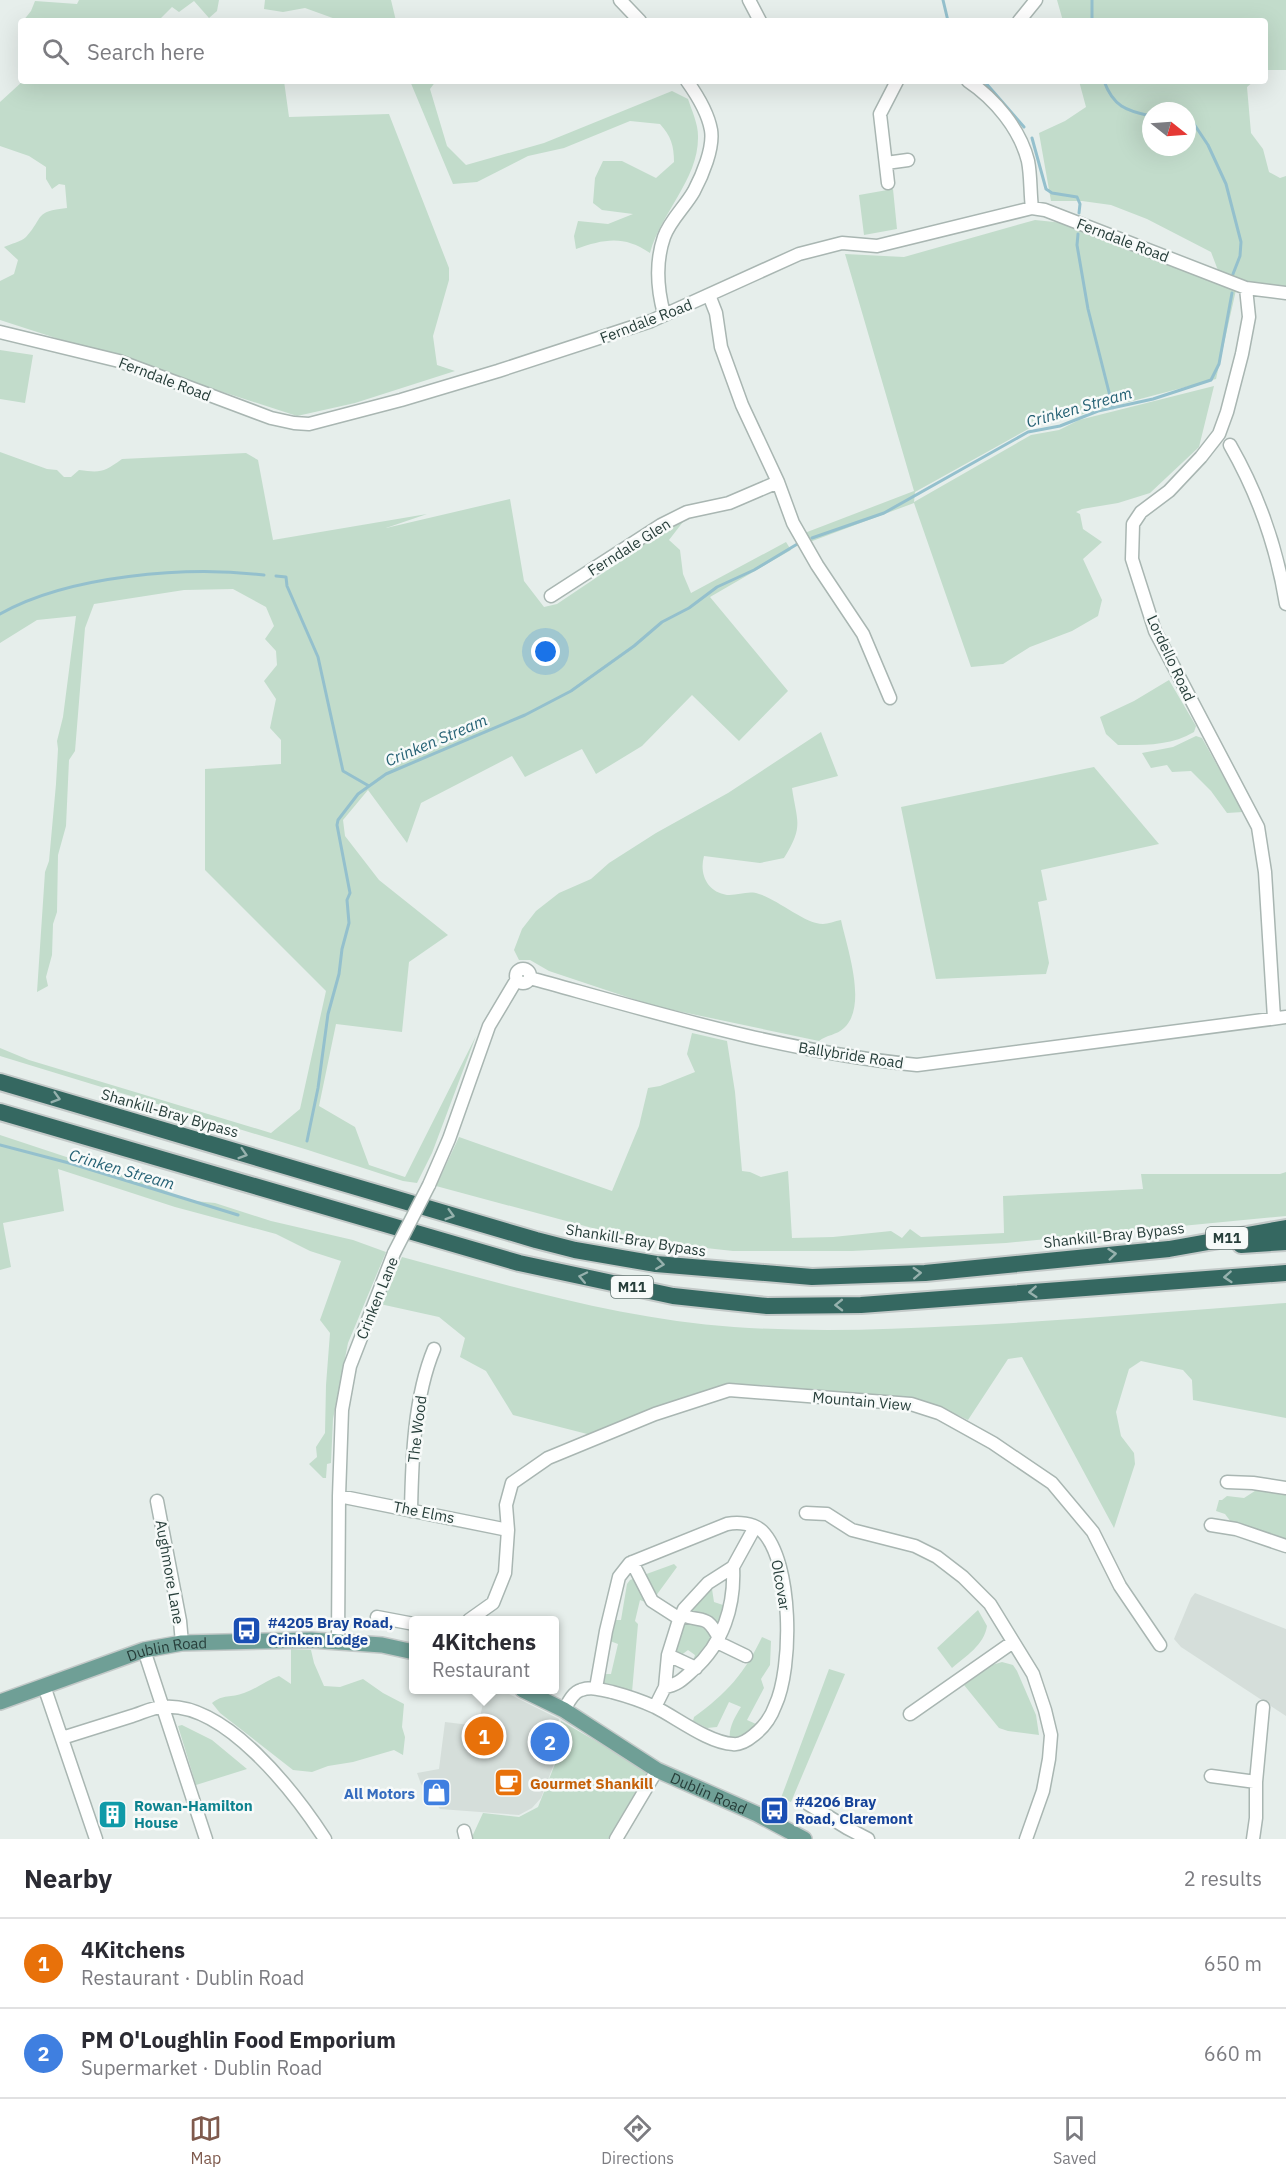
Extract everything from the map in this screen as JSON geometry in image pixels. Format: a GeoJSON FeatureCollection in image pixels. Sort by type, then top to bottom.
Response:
{"type":"FeatureCollection","features":[{"type":"Feature","properties":{"kind":"highway","name":"Shankill-Bray Bypass"},"geometry":{"type":"LineString","coordinates":[[0,1082],[536,1240],[575,1250],[656,1264],[812,1277],[925,1273],[1169,1249],[1286,1228]]}},
{"type":"Feature","properties":{"kind":"highway","name":"M11"},"geometry":{"type":"LineString","coordinates":[[0,1112],[519,1263],[673,1296],[766,1306],[861,1305],[1286,1274]]}},
{"type":"Feature","properties":{"kind":"highway"},"geometry":{"type":"LineString","coordinates":[[1169,1249],[1286,1242]]}},
{"type":"Feature","properties":{"kind":"main road","name":"Dublin Road"},"geometry":{"type":"LineString","coordinates":[[0,1702],[144,1650],[182,1643],[267,1640],[338,1642],[381,1645],[409,1651]]}},
{"type":"Feature","properties":{"kind":"main road","name":"Dublin Road"},"geometry":{"type":"LineString","coordinates":[[533,1694],[564,1710],[657,1770],[757,1814],[804,1839]]}},
{"type":"Feature","properties":{"kind":"street"},"geometry":{"type":"LineString","coordinates":[[620,0],[637,18]]}},
{"type":"Feature","properties":{"kind":"street"},"geometry":{"type":"LineString","coordinates":[[749,0],[758,18]]}},
{"type":"Feature","properties":{"kind":"street"},"geometry":{"type":"LineString","coordinates":[[1021,18],[1036,0]]}},
{"type":"Feature","properties":{"kind":"street"},"geometry":{"type":"LineString","coordinates":[[664,314],[658,292],[658,266],[664,236],[693,192],[707,164],[712,132],[700,100],[689,84]]}},
{"type":"Feature","properties":{"kind":"street"},"geometry":{"type":"LineString","coordinates":[[888,183],[880,114],[895,84]]}},
{"type":"Feature","properties":{"kind":"street"},"geometry":{"type":"LineString","coordinates":[[972,84],[983,91],[1012,126],[1021,142],[1028,162],[1032,208]]}},
{"type":"Feature","properties":{"kind":"street"},"geometry":{"type":"LineString","coordinates":[[886,163],[908,160]]}},
{"type":"Feature","properties":{"kind":"street","name":"Ferndale Road"},"geometry":{"type":"LineString","coordinates":[[0,332],[119,361],[271,418],[309,424],[498,371],[651,321],[800,254],[842,243],[877,246],[1032,208],[1045,210],[1246,288],[1286,293]]}},
{"type":"Feature","properties":{"kind":"street","name":"Lordello Road"},"geometry":{"type":"LineString","coordinates":[[1246,288],[1249,317],[1242,354],[1219,434],[1169,491],[1141,512],[1133,524],[1132,559],[1155,631],[1257,827],[1265,872],[1280,1018]]}},
{"type":"Feature","properties":{"kind":"street"},"geometry":{"type":"LineString","coordinates":[[710,295],[716,313],[721,347],[742,405],[778,482],[793,523],[863,634],[890,698]]}},
{"type":"Feature","properties":{"kind":"street"},"geometry":{"type":"LineString","coordinates":[[1230,445],[1243,468],[1276,554],[1286,604]]}},
{"type":"Feature","properties":{"kind":"street","name":"Ferndale Glen"},"geometry":{"type":"LineString","coordinates":[[550,597],[678,516],[729,503],[778,482]]}},
{"type":"Feature","properties":{"kind":"street","name":"Ballybride Road"},"geometry":{"type":"LineString","coordinates":[[523,979],[733,1034],[874,1061],[916,1065],[1280,1018]]}},
{"type":"Feature","properties":{"kind":"street","name":"Crinken Lane"},"geometry":{"type":"LineString","coordinates":[[338,1642],[342,1410],[350,1366],[394,1254],[429,1185],[449,1139],[489,1026],[523,979]]}},
{"type":"Feature","properties":{"kind":"street","name":"The Wood"},"geometry":{"type":"LineString","coordinates":[[411,1511],[413,1458],[419,1407],[427,1367],[434,1349]]}},
{"type":"Feature","properties":{"kind":"street","name":"Mountain View"},"geometry":{"type":"LineString","coordinates":[[508,1530],[507,1505],[512,1483],[548,1458],[654,1414],[729,1390],[911,1404],[939,1413],[993,1443],[1052,1483],[1093,1532],[1120,1586],[1160,1645]]}},
{"type":"Feature","properties":{"kind":"street"},"geometry":{"type":"LineString","coordinates":[[1227,1482],[1286,1488]]}},
{"type":"Feature","properties":{"kind":"street","name":"The Elms"},"geometry":{"type":"LineString","coordinates":[[339,1496],[508,1530]]}},
{"type":"Feature","properties":{"kind":"street","name":"Aughmore Lane"},"geometry":{"type":"LineString","coordinates":[[157,1501],[180,1621],[182,1643]]}},
{"type":"Feature","properties":{"kind":"street"},"geometry":{"type":"LineString","coordinates":[[806,1513],[827,1514],[852,1530],[915,1546],[937,1557],[963,1577],[990,1604],[1033,1674],[1051,1735],[1043,1791],[1026,1839]]}},
{"type":"Feature","properties":{"kind":"street"},"geometry":{"type":"LineString","coordinates":[[564,1710],[579,1690],[596,1688],[606,1631],[622,1570],[632,1563],[727,1524],[736,1523],[755,1527],[733,1567],[732,1596],[718,1640],[696,1668],[676,1685],[665,1687]]}},
{"type":"Feature","properties":{"kind":"street"},"geometry":{"type":"LineString","coordinates":[[1211,1525],[1236,1529],[1286,1546]]}},
{"type":"Feature","properties":{"kind":"street","name":"Olcovar"},"geometry":{"type":"LineString","coordinates":[[596,1688],[655,1707],[687,1726],[734,1744],[753,1736],[763,1726],[775,1706],[783,1681],[785,1592],[772,1544],[755,1527]]}},
{"type":"Feature","properties":{"kind":"street"},"geometry":{"type":"LineString","coordinates":[[475,1616],[493,1603],[505,1573],[508,1530]]}},
{"type":"Feature","properties":{"kind":"street"},"geometry":{"type":"LineString","coordinates":[[632,1563],[652,1601],[681,1617],[699,1617],[707,1621],[712,1625],[718,1640],[746,1656]]}},
{"type":"Feature","properties":{"kind":"street"},"geometry":{"type":"LineString","coordinates":[[655,1707],[665,1687],[668,1654],[684,1609],[711,1581],[733,1567]]}},
{"type":"Feature","properties":{"kind":"street"},"geometry":{"type":"LineString","coordinates":[[711,1581],[732,1596]]}},
{"type":"Feature","properties":{"kind":"street"},"geometry":{"type":"LineString","coordinates":[[377,1617],[409,1623]]}},
{"type":"Feature","properties":{"kind":"street"},"geometry":{"type":"LineString","coordinates":[[910,1714],[1013,1642]]}},
{"type":"Feature","properties":{"kind":"street"},"geometry":{"type":"LineString","coordinates":[[144,1650],[206,1839]]}},
{"type":"Feature","properties":{"kind":"street"},"geometry":{"type":"LineString","coordinates":[[668,1654],[696,1668]]}},
{"type":"Feature","properties":{"kind":"street"},"geometry":{"type":"LineString","coordinates":[[44,1686],[96,1839]]}},
{"type":"Feature","properties":{"kind":"street"},"geometry":{"type":"LineString","coordinates":[[62,1738],[162,1707],[190,1709],[232,1732],[265,1763],[293,1794],[326,1839]]}},
{"type":"Feature","properties":{"kind":"street"},"geometry":{"type":"LineString","coordinates":[[1253,1839],[1263,1707]]}},
{"type":"Feature","properties":{"kind":"street"},"geometry":{"type":"LineString","coordinates":[[616,1839],[657,1770]]}},
{"type":"Feature","properties":{"kind":"street"},"geometry":{"type":"LineString","coordinates":[[1211,1776],[1256,1782]]}},
{"type":"Feature","properties":{"kind":"street"},"geometry":{"type":"LineString","coordinates":[[808,1804],[868,1839]]}},
{"type":"Feature","properties":{"kind":"shaded area"},"geometry":{"type":"Polygon","coordinates":[[[1195,1593],[1286,1629],[1286,1716],[1181,1647],[1174,1639],[1195,1593]]]}},
{"type":"Feature","properties":{"kind":"shaded area"},"geometry":{"type":"Polygon","coordinates":[[[485,1694],[509,1694],[559,1719],[554,1764],[541,1798],[532,1808],[519,1815],[440,1809],[421,1784],[417,1773],[439,1769],[445,1722],[478,1726],[485,1694]]]}},
{"type":"Feature","properties":{"kind":"green space"},"geometry":{"type":"Polygon","coordinates":[[[79,0],[219,0],[217,11],[209,18],[194,1],[179,12],[172,7],[161,18],[25,18],[35,1],[77,4],[79,0]]]}},
{"type":"Feature","properties":{"kind":"green space"},"geometry":{"type":"Polygon","coordinates":[[[265,0],[391,0],[395,18],[333,18],[305,8],[283,12],[264,9],[265,0]]]}},
{"type":"Feature","properties":{"kind":"green space"},"geometry":{"type":"Polygon","coordinates":[[[1057,0],[1286,0],[1286,70],[1268,70],[1268,18],[1062,18],[1057,0]]]}},
{"type":"Feature","properties":{"kind":"green space"},"geometry":{"type":"Polygon","coordinates":[[[20,84],[284,84],[289,117],[389,114],[449,268],[449,280],[433,336],[437,365],[455,371],[355,403],[297,416],[0,320],[0,281],[14,274],[18,260],[4,247],[26,237],[44,213],[67,208],[65,185],[59,184],[52,189],[46,179],[46,167],[29,156],[0,146],[0,102],[20,84]]]}},
{"type":"Feature","properties":{"kind":"green space"},"geometry":{"type":"Polygon","coordinates":[[[411,84],[434,84],[430,89],[447,146],[466,165],[544,143],[672,91],[688,99],[695,118],[698,136],[697,152],[692,167],[662,223],[650,253],[631,243],[614,240],[576,249],[574,236],[578,221],[608,224],[633,214],[602,210],[593,203],[595,178],[603,161],[622,161],[656,178],[674,162],[671,142],[660,124],[630,121],[564,148],[528,156],[477,182],[453,184],[411,84]]]}},
{"type":"Feature","properties":{"kind":"green space"},"geometry":{"type":"Polygon","coordinates":[[[1080,84],[1250,84],[1247,87],[1251,133],[1263,149],[1269,172],[1280,178],[1286,176],[1286,287],[1253,283],[1219,273],[1211,252],[1147,219],[1111,205],[1082,201],[1051,201],[1039,133],[1065,121],[1086,107],[1080,84]]]}},
{"type":"Feature","properties":{"kind":"green space"},"geometry":{"type":"Polygon","coordinates":[[[893,189],[897,229],[864,235],[859,195],[893,189]]]}},
{"type":"Feature","properties":{"kind":"green space"},"geometry":{"type":"Polygon","coordinates":[[[1035,220],[1064,223],[1236,290],[1216,379],[1030,428],[915,492],[914,502],[1031,435],[1059,430],[1079,420],[1214,386],[1199,447],[1150,493],[1076,512],[1080,514],[1083,529],[1102,542],[1083,559],[1102,600],[1098,616],[1072,631],[1030,647],[1003,664],[971,667],[914,503],[807,543],[802,534],[914,491],[845,254],[904,257],[1035,220]]]}},
{"type":"Feature","properties":{"kind":"green space"},"geometry":{"type":"Polygon","coordinates":[[[0,350],[33,355],[25,403],[0,399],[0,350]]]}},
{"type":"Feature","properties":{"kind":"green space"},"geometry":{"type":"Polygon","coordinates":[[[0,452],[47,469],[57,470],[64,477],[71,477],[79,470],[102,470],[122,459],[246,453],[258,460],[273,540],[427,514],[386,528],[510,499],[524,581],[544,607],[557,604],[627,557],[666,527],[686,518],[669,540],[680,550],[683,574],[691,593],[786,542],[791,550],[710,597],[788,691],[739,741],[692,695],[642,746],[596,774],[582,749],[525,777],[512,756],[421,803],[407,843],[368,790],[343,820],[345,836],[379,880],[448,935],[409,962],[402,1032],[336,1024],[319,1106],[355,1127],[369,1165],[405,1177],[476,1036],[432,1153],[417,1183],[403,1181],[0,1056],[0,1048],[29,1060],[271,1133],[300,1109],[326,991],[205,870],[205,769],[281,764],[281,740],[270,728],[276,699],[264,681],[277,665],[276,651],[265,639],[274,626],[266,607],[233,589],[184,590],[94,604],[85,628],[75,751],[69,760],[66,826],[58,855],[57,912],[53,924],[52,955],[46,977],[48,986],[37,992],[45,872],[49,861],[56,784],[57,741],[63,717],[76,616],[37,620],[0,643],[0,452]]]}},
{"type":"Feature","properties":{"kind":"green space"},"geometry":{"type":"Polygon","coordinates":[[[1169,680],[1196,726],[1194,732],[1176,740],[1138,745],[1118,745],[1106,734],[1100,717],[1134,701],[1169,680]]]}},
{"type":"Feature","properties":{"kind":"green space"},"geometry":{"type":"Polygon","coordinates":[[[821,732],[838,776],[792,788],[797,831],[784,858],[760,863],[704,856],[703,869],[706,881],[720,893],[727,895],[759,894],[816,923],[825,924],[841,920],[854,976],[855,992],[851,1018],[844,1028],[819,1041],[654,1006],[549,971],[530,960],[519,960],[514,950],[522,929],[536,911],[559,893],[591,879],[609,863],[656,833],[728,793],[821,732]]]}},
{"type":"Feature","properties":{"kind":"green space"},"geometry":{"type":"Polygon","coordinates":[[[1196,736],[1202,738],[1243,812],[1227,813],[1211,791],[1191,771],[1172,772],[1167,765],[1151,768],[1142,753],[1173,747],[1196,736]]]}},
{"type":"Feature","properties":{"kind":"green space"},"geometry":{"type":"Polygon","coordinates":[[[1094,767],[1159,844],[1041,870],[1047,900],[1038,902],[1049,963],[1046,974],[936,979],[901,807],[1094,767]]]}},
{"type":"Feature","properties":{"kind":"green space"},"geometry":{"type":"Polygon","coordinates":[[[692,1033],[727,1041],[735,1092],[742,1171],[761,1177],[788,1171],[792,1238],[833,1237],[891,1231],[902,1238],[910,1229],[921,1237],[1004,1233],[1003,1196],[1143,1189],[1141,1174],[1280,1174],[1286,1172],[1286,1216],[1006,1243],[852,1251],[733,1251],[688,1246],[596,1229],[436,1186],[459,1137],[612,1191],[639,1126],[648,1088],[660,1086],[695,1072],[687,1054],[692,1033]]]}},
{"type":"Feature","properties":{"kind":"green space"},"geometry":{"type":"Polygon","coordinates":[[[0,1135],[157,1187],[185,1200],[215,1203],[271,1221],[353,1240],[386,1252],[348,1343],[333,1419],[331,1463],[327,1464],[326,1478],[323,1478],[309,1464],[317,1457],[316,1447],[325,1433],[330,1333],[320,1320],[341,1261],[310,1251],[276,1234],[175,1207],[58,1169],[64,1211],[3,1223],[11,1267],[0,1270],[0,1135]]]}},
{"type":"Feature","properties":{"kind":"green space"},"geometry":{"type":"Polygon","coordinates":[[[402,1257],[525,1290],[608,1309],[692,1323],[762,1329],[845,1330],[997,1324],[1286,1303],[1286,1418],[1193,1400],[1192,1380],[1183,1370],[1141,1361],[1129,1369],[1116,1412],[1121,1436],[1134,1453],[1135,1464],[1114,1528],[1022,1357],[1008,1359],[968,1420],[938,1406],[898,1398],[761,1385],[729,1385],[690,1395],[595,1436],[513,1415],[486,1371],[460,1357],[465,1338],[439,1317],[380,1304],[402,1257]]]}},
{"type":"Feature","properties":{"kind":"green space"},"geometry":{"type":"Polygon","coordinates":[[[1258,1489],[1286,1492],[1286,1540],[1231,1522],[1225,1514],[1216,1511],[1219,1500],[1227,1496],[1244,1498],[1258,1489]]]}},
{"type":"Feature","properties":{"kind":"green space"},"geometry":{"type":"Polygon","coordinates":[[[674,1564],[677,1567],[650,1604],[640,1600],[635,1621],[638,1624],[632,1692],[603,1685],[602,1674],[611,1674],[618,1644],[610,1641],[615,1620],[621,1620],[627,1584],[630,1580],[674,1564]]]}},
{"type":"Feature","properties":{"kind":"green space"},"geometry":{"type":"Polygon","coordinates":[[[712,1589],[714,1602],[723,1605],[730,1597],[720,1631],[688,1614],[712,1589]]]}},
{"type":"Feature","properties":{"kind":"green space"},"geometry":{"type":"Polygon","coordinates":[[[978,1610],[987,1626],[985,1633],[974,1650],[952,1668],[937,1648],[978,1610]]]}},
{"type":"Feature","properties":{"kind":"green space"},"geometry":{"type":"Polygon","coordinates":[[[685,1618],[717,1638],[692,1664],[695,1655],[688,1650],[680,1656],[673,1653],[685,1618]]]}},
{"type":"Feature","properties":{"kind":"green space"},"geometry":{"type":"Polygon","coordinates":[[[762,1637],[771,1641],[770,1665],[761,1679],[764,1688],[747,1720],[756,1724],[745,1735],[730,1740],[731,1727],[741,1707],[729,1702],[717,1727],[707,1728],[693,1721],[694,1717],[734,1682],[762,1637]]]}},
{"type":"Feature","properties":{"kind":"green space"},"geometry":{"type":"Polygon","coordinates":[[[291,1649],[311,1650],[324,1686],[340,1687],[363,1679],[404,1704],[403,1755],[394,1750],[312,1772],[293,1770],[220,1713],[212,1703],[220,1698],[248,1691],[279,1676],[291,1684],[291,1649]]]}},
{"type":"Feature","properties":{"kind":"green space"},"geometry":{"type":"Polygon","coordinates":[[[1002,1662],[1013,1665],[1017,1671],[1036,1715],[1039,1735],[999,1728],[964,1685],[992,1665],[1002,1662]]]}},
{"type":"Feature","properties":{"kind":"green space"},"geometry":{"type":"Polygon","coordinates":[[[829,1669],[845,1674],[791,1802],[781,1798],[829,1669]]]}},
{"type":"Feature","properties":{"kind":"green space"},"geometry":{"type":"Polygon","coordinates":[[[561,1721],[648,1771],[608,1839],[471,1839],[483,1813],[519,1817],[538,1807],[555,1764],[561,1721]]]}},
{"type":"Feature","properties":{"kind":"green space"},"geometry":{"type":"Polygon","coordinates":[[[182,1725],[212,1740],[247,1769],[196,1785],[178,1726],[182,1725]]]}},
{"type":"Feature","properties":{"kind":"waterway"},"geometry":{"type":"LineString","coordinates":[[943,0],[947,18]]}},
{"type":"Feature","properties":{"kind":"waterway","name":"Crinken Stream"},"geometry":{"type":"LineString","coordinates":[[1092,0],[1092,18]]}},
{"type":"Feature","properties":{"kind":"waterway"},"geometry":{"type":"LineString","coordinates":[[987,84],[1024,127]]}},
{"type":"Feature","properties":{"kind":"waterway","name":"Crinken Stream"},"geometry":{"type":"LineString","coordinates":[[1106,84],[1116,102],[1142,114]]}},
{"type":"Feature","properties":{"kind":"waterway","name":"Crinken Stream"},"geometry":{"type":"LineString","coordinates":[[1196,127],[1208,145],[1226,184],[1241,242],[1240,256],[1233,274]]}},
{"type":"Feature","properties":{"kind":"waterway"},"geometry":{"type":"LineString","coordinates":[[1032,138],[1046,189],[1052,193],[1077,197],[1080,204],[1079,213]]}},
{"type":"Feature","properties":{"kind":"waterway"},"geometry":{"type":"LineString","coordinates":[[1078,234],[1077,245],[1088,309],[1113,408]]}},
{"type":"Feature","properties":{"kind":"waterway","name":"Crinken Stream"},"geometry":{"type":"LineString","coordinates":[[812,538],[884,513],[1028,432],[1060,426],[1098,411],[1153,399],[1211,380],[1219,364],[1232,293]]}},
{"type":"Feature","properties":{"kind":"waterway","name":"Crinken Stream"},"geometry":{"type":"LineString","coordinates":[[307,1141],[318,1088],[328,1014],[349,923],[347,900],[350,893],[337,825],[338,820],[358,794],[386,774],[525,715],[571,691],[634,646],[662,622],[689,608],[717,587],[754,570],[799,543]]}},
{"type":"Feature","properties":{"kind":"waterway"},"geometry":{"type":"LineString","coordinates":[[0,614],[59,590],[129,576],[200,572],[264,575]]}},
{"type":"Feature","properties":{"kind":"waterway"},"geometry":{"type":"LineString","coordinates":[[276,576],[286,577],[287,586],[318,657],[343,771],[369,786]]}},
{"type":"Feature","properties":{"kind":"waterway","name":"Crinken Stream"},"geometry":{"type":"LineString","coordinates":[[0,1145],[69,1163],[238,1215]]}},
{"type":"Feature","properties":{"kind":"place","name":"#4205 Bray Road, Crinken Lodge"},"geometry":{"type":"Point","coordinates":[247,1631]}},
{"type":"Feature","properties":{"kind":"place","name":"4Kitchens"},"geometry":{"type":"Point","coordinates":[484,1736]}},
{"type":"Feature","properties":{"kind":"place","name":"PM O'Loughlin Food Emporium"},"geometry":{"type":"Point","coordinates":[550,1742]}},
{"type":"Feature","properties":{"kind":"place","name":"Gourmet Shankill"},"geometry":{"type":"Point","coordinates":[509,1783]}},
{"type":"Feature","properties":{"kind":"place","name":"All Motors"},"geometry":{"type":"Point","coordinates":[436,1793]}},
{"type":"Feature","properties":{"kind":"place","name":"#4206 Bray Road, Claremont"},"geometry":{"type":"Point","coordinates":[774,1810]}},
{"type":"Feature","properties":{"kind":"place","name":"Rowan-Hamilton House"},"geometry":{"type":"Point","coordinates":[113,1814]}}]}
